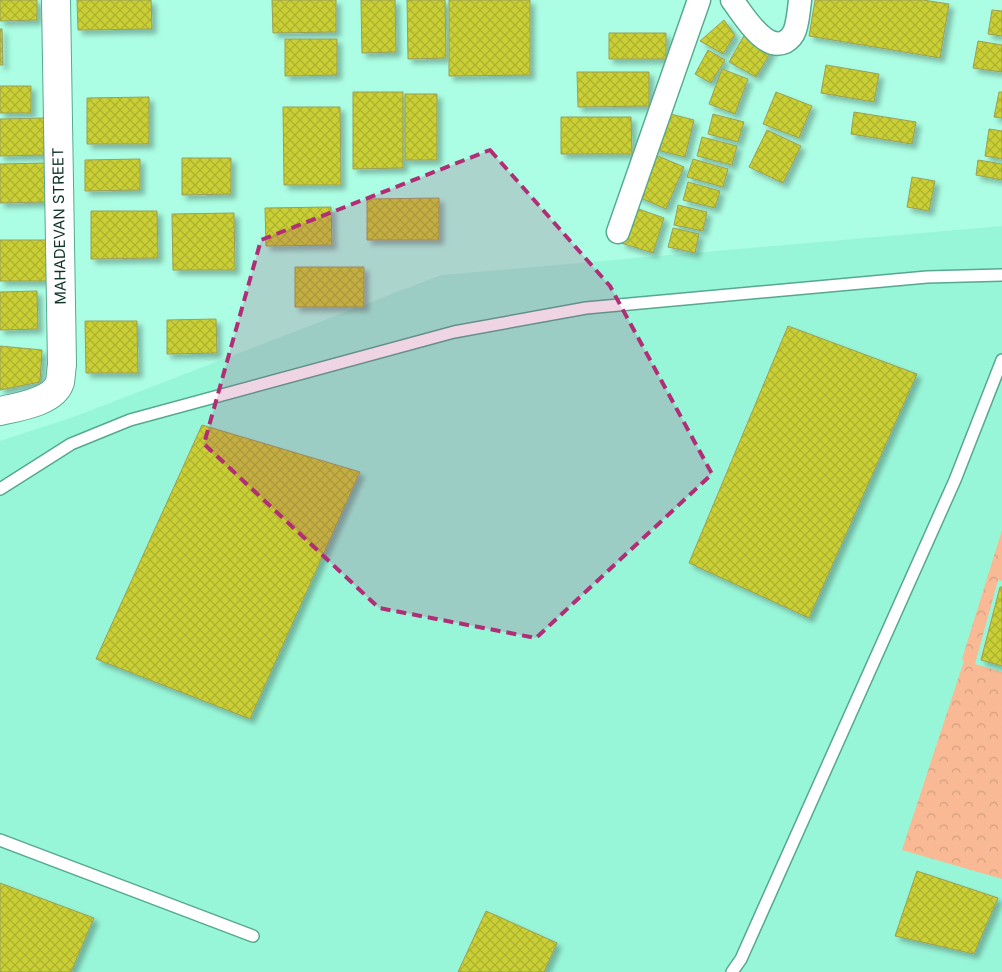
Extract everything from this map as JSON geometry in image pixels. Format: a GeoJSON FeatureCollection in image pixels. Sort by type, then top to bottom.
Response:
{"type":"FeatureCollection","features":[{"type":"Feature","properties":{"kind":"street","name":"MAHADEVAN STREET"},"geometry":{"type":"LineString","coordinates":[[0,411],[40,400],[52,394],[60,383],[62,365],[56,0]]}},
{"type":"Feature","properties":{"kind":"street"},"geometry":{"type":"LineString","coordinates":[[618,232],[699,0]]}},
{"type":"Feature","properties":{"kind":"street"},"geometry":{"type":"LineString","coordinates":[[732,0],[762,37],[772,44],[778,44],[791,38],[796,29],[800,0]]}},
{"type":"Feature","properties":{"kind":"lane"},"geometry":{"type":"LineString","coordinates":[[0,489],[71,444],[130,420],[454,332],[596,307],[918,278],[1002,275]]}},
{"type":"Feature","properties":{"kind":"lane"},"geometry":{"type":"LineString","coordinates":[[732,972],[741,959],[955,480],[1002,360]]}},
{"type":"Feature","properties":{"kind":"lane"},"geometry":{"type":"LineString","coordinates":[[0,840],[253,936]]}},
{"type":"Feature","properties":{"kind":"highlighted area"},"geometry":{"type":"Polygon","coordinates":[[[490,150],[610,286],[712,474],[536,638],[379,608],[204,444],[261,240],[490,150]]]}},
{"type":"Feature","properties":{"kind":"shaded area"},"geometry":{"type":"Polygon","coordinates":[[[1002,226],[1002,972],[0,972],[0,441],[76,416],[441,275],[1002,226]]]}},
{"type":"Feature","properties":{"kind":"green space"},"geometry":{"type":"Polygon","coordinates":[[[1002,530],[1002,581],[998,580],[975,664],[1002,672],[1002,879],[902,850],[964,661],[962,659],[1002,530]]]}},
{"type":"Feature","properties":{"kind":"building"},"geometry":{"type":"Polygon","coordinates":[[[0,0],[37,0],[37,20],[0,21],[0,0]]]}},
{"type":"Feature","properties":{"kind":"building"},"geometry":{"type":"Polygon","coordinates":[[[77,0],[151,0],[152,29],[78,30],[77,0]]]}},
{"type":"Feature","properties":{"kind":"building"},"geometry":{"type":"Polygon","coordinates":[[[272,0],[336,0],[336,32],[273,33],[272,0]]]}},
{"type":"Feature","properties":{"kind":"building"},"geometry":{"type":"Polygon","coordinates":[[[361,0],[395,0],[396,52],[362,53],[361,0]]]}},
{"type":"Feature","properties":{"kind":"building"},"geometry":{"type":"Polygon","coordinates":[[[407,0],[445,0],[446,58],[408,59],[407,0]]]}},
{"type":"Feature","properties":{"kind":"building"},"geometry":{"type":"Polygon","coordinates":[[[449,0],[530,0],[530,75],[449,76],[449,0]]]}},
{"type":"Feature","properties":{"kind":"building"},"geometry":{"type":"Polygon","coordinates":[[[815,0],[923,0],[949,4],[940,58],[809,36],[815,0]]]}},
{"type":"Feature","properties":{"kind":"building"},"geometry":{"type":"Polygon","coordinates":[[[992,10],[1002,11],[1002,36],[988,34],[992,10]]]}},
{"type":"Feature","properties":{"kind":"building"},"geometry":{"type":"Polygon","coordinates":[[[724,20],[735,35],[723,54],[700,41],[724,20]]]}},
{"type":"Feature","properties":{"kind":"building"},"geometry":{"type":"Polygon","coordinates":[[[0,29],[2,29],[3,65],[0,65],[0,29]]]}},
{"type":"Feature","properties":{"kind":"building"},"geometry":{"type":"Polygon","coordinates":[[[609,33],[666,33],[666,59],[609,59],[609,33]]]}},
{"type":"Feature","properties":{"kind":"building"},"geometry":{"type":"Polygon","coordinates":[[[745,34],[772,50],[756,77],[729,62],[745,34]]]}},
{"type":"Feature","properties":{"kind":"building"},"geometry":{"type":"Polygon","coordinates":[[[285,39],[337,39],[337,75],[285,76],[285,39]]]}},
{"type":"Feature","properties":{"kind":"building"},"geometry":{"type":"Polygon","coordinates":[[[978,41],[1002,45],[1002,72],[973,68],[978,41]]]}},
{"type":"Feature","properties":{"kind":"building"},"geometry":{"type":"Polygon","coordinates":[[[708,50],[725,60],[711,83],[695,74],[708,50]]]}},
{"type":"Feature","properties":{"kind":"building"},"geometry":{"type":"Polygon","coordinates":[[[826,65],[879,74],[874,102],[821,93],[826,65]]]}},
{"type":"Feature","properties":{"kind":"building"},"geometry":{"type":"Polygon","coordinates":[[[722,69],[748,79],[735,114],[709,104],[722,69]]]}},
{"type":"Feature","properties":{"kind":"building"},"geometry":{"type":"Polygon","coordinates":[[[577,72],[649,72],[649,106],[578,107],[577,72]]]}},
{"type":"Feature","properties":{"kind":"building"},"geometry":{"type":"Polygon","coordinates":[[[0,86],[31,86],[31,113],[0,113],[0,86]]]}},
{"type":"Feature","properties":{"kind":"building"},"geometry":{"type":"Polygon","coordinates":[[[353,92],[403,92],[403,168],[353,169],[353,92]]]}},
{"type":"Feature","properties":{"kind":"building"},"geometry":{"type":"Polygon","coordinates":[[[776,92],[812,106],[799,138],[763,124],[776,92]]]}},
{"type":"Feature","properties":{"kind":"building"},"geometry":{"type":"Polygon","coordinates":[[[999,92],[1002,92],[1002,118],[994,117],[999,92]]]}},
{"type":"Feature","properties":{"kind":"building"},"geometry":{"type":"Polygon","coordinates":[[[405,94],[437,94],[437,160],[405,160],[405,94]]]}},
{"type":"Feature","properties":{"kind":"building"},"geometry":{"type":"Polygon","coordinates":[[[149,97],[149,144],[87,144],[87,98],[149,97]]]}},
{"type":"Feature","properties":{"kind":"building"},"geometry":{"type":"Polygon","coordinates":[[[283,107],[340,107],[341,185],[284,185],[283,107]]]}},
{"type":"Feature","properties":{"kind":"building"},"geometry":{"type":"Polygon","coordinates":[[[663,112],[694,120],[685,157],[653,149],[663,112]]]}},
{"type":"Feature","properties":{"kind":"building"},"geometry":{"type":"Polygon","coordinates":[[[854,112],[916,122],[912,144],[851,134],[854,112]]]}},
{"type":"Feature","properties":{"kind":"building"},"geometry":{"type":"Polygon","coordinates":[[[713,114],[744,122],[738,142],[708,134],[713,114]]]}},
{"type":"Feature","properties":{"kind":"building"},"geometry":{"type":"Polygon","coordinates":[[[561,117],[631,117],[632,154],[561,154],[561,117]]]}},
{"type":"Feature","properties":{"kind":"building"},"geometry":{"type":"Polygon","coordinates":[[[44,118],[44,155],[0,156],[0,119],[44,118]]]}},
{"type":"Feature","properties":{"kind":"building"},"geometry":{"type":"Polygon","coordinates":[[[989,129],[1002,131],[1002,159],[985,156],[989,129]]]}},
{"type":"Feature","properties":{"kind":"building"},"geometry":{"type":"Polygon","coordinates":[[[767,130],[801,146],[783,183],[749,167],[767,130]]]}},
{"type":"Feature","properties":{"kind":"building"},"geometry":{"type":"Polygon","coordinates":[[[702,137],[737,146],[732,165],[697,156],[702,137]]]}},
{"type":"Feature","properties":{"kind":"building"},"geometry":{"type":"Polygon","coordinates":[[[651,153],[684,167],[666,209],[634,195],[651,153]]]}},
{"type":"Feature","properties":{"kind":"building"},"geometry":{"type":"Polygon","coordinates":[[[182,158],[231,158],[231,194],[182,195],[182,158]]]}},
{"type":"Feature","properties":{"kind":"building"},"geometry":{"type":"Polygon","coordinates":[[[140,159],[140,190],[85,191],[85,160],[140,159]]]}},
{"type":"Feature","properties":{"kind":"building"},"geometry":{"type":"Polygon","coordinates":[[[693,159],[728,169],[723,187],[687,177],[693,159]]]}},
{"type":"Feature","properties":{"kind":"building"},"geometry":{"type":"Polygon","coordinates":[[[978,160],[1002,164],[1002,180],[976,175],[978,160]]]}},
{"type":"Feature","properties":{"kind":"building"},"geometry":{"type":"Polygon","coordinates":[[[47,163],[47,202],[0,203],[0,164],[47,163]]]}},
{"type":"Feature","properties":{"kind":"building"},"geometry":{"type":"Polygon","coordinates":[[[912,177],[935,181],[929,211],[907,207],[912,177]]]}},
{"type":"Feature","properties":{"kind":"building"},"geometry":{"type":"Polygon","coordinates":[[[688,182],[720,191],[715,208],[683,200],[688,182]]]}},
{"type":"Feature","properties":{"kind":"building"},"geometry":{"type":"Polygon","coordinates":[[[439,198],[439,240],[367,240],[367,199],[439,198]]]}},
{"type":"Feature","properties":{"kind":"building"},"geometry":{"type":"Polygon","coordinates":[[[678,205],[707,212],[703,231],[674,225],[678,205]]]}},
{"type":"Feature","properties":{"kind":"building"},"geometry":{"type":"Polygon","coordinates":[[[331,207],[332,245],[266,246],[265,208],[331,207]]]}},
{"type":"Feature","properties":{"kind":"building"},"geometry":{"type":"Polygon","coordinates":[[[633,207],[664,218],[653,253],[621,243],[633,207]]]}},
{"type":"Feature","properties":{"kind":"building"},"geometry":{"type":"Polygon","coordinates":[[[91,211],[157,211],[158,258],[91,259],[91,211]]]}},
{"type":"Feature","properties":{"kind":"building"},"geometry":{"type":"Polygon","coordinates":[[[234,213],[235,270],[173,270],[172,214],[234,213]]]}},
{"type":"Feature","properties":{"kind":"building"},"geometry":{"type":"Polygon","coordinates":[[[673,228],[699,234],[695,253],[668,247],[673,228]]]}},
{"type":"Feature","properties":{"kind":"building"},"geometry":{"type":"Polygon","coordinates":[[[0,240],[49,240],[49,281],[0,281],[0,240]]]}},
{"type":"Feature","properties":{"kind":"building"},"geometry":{"type":"Polygon","coordinates":[[[295,267],[364,267],[364,307],[295,307],[295,267]]]}},
{"type":"Feature","properties":{"kind":"building"},"geometry":{"type":"Polygon","coordinates":[[[37,291],[38,329],[0,330],[0,292],[37,291]]]}},
{"type":"Feature","properties":{"kind":"building"},"geometry":{"type":"Polygon","coordinates":[[[216,319],[217,353],[167,354],[167,320],[216,319]]]}},
{"type":"Feature","properties":{"kind":"building"},"geometry":{"type":"Polygon","coordinates":[[[85,321],[137,321],[138,373],[86,373],[85,321]]]}},
{"type":"Feature","properties":{"kind":"building"},"geometry":{"type":"Polygon","coordinates":[[[788,326],[917,374],[809,618],[689,563],[788,326]]]}},
{"type":"Feature","properties":{"kind":"building"},"geometry":{"type":"Polygon","coordinates":[[[0,346],[42,350],[40,382],[0,390],[0,346]]]}},
{"type":"Feature","properties":{"kind":"building"},"geometry":{"type":"Polygon","coordinates":[[[202,425],[360,472],[250,719],[96,659],[202,425]]]}},
{"type":"Feature","properties":{"kind":"building"},"geometry":{"type":"Polygon","coordinates":[[[1000,587],[1002,587],[1002,666],[981,660],[1000,587]]]}},
{"type":"Feature","properties":{"kind":"building"},"geometry":{"type":"Polygon","coordinates":[[[917,871],[998,898],[974,954],[895,936],[917,871]]]}},
{"type":"Feature","properties":{"kind":"building"},"geometry":{"type":"Polygon","coordinates":[[[0,883],[94,918],[71,972],[0,972],[0,883]]]}},
{"type":"Feature","properties":{"kind":"building"},"geometry":{"type":"Polygon","coordinates":[[[486,911],[557,943],[544,972],[458,972],[486,911]]]}}]}
